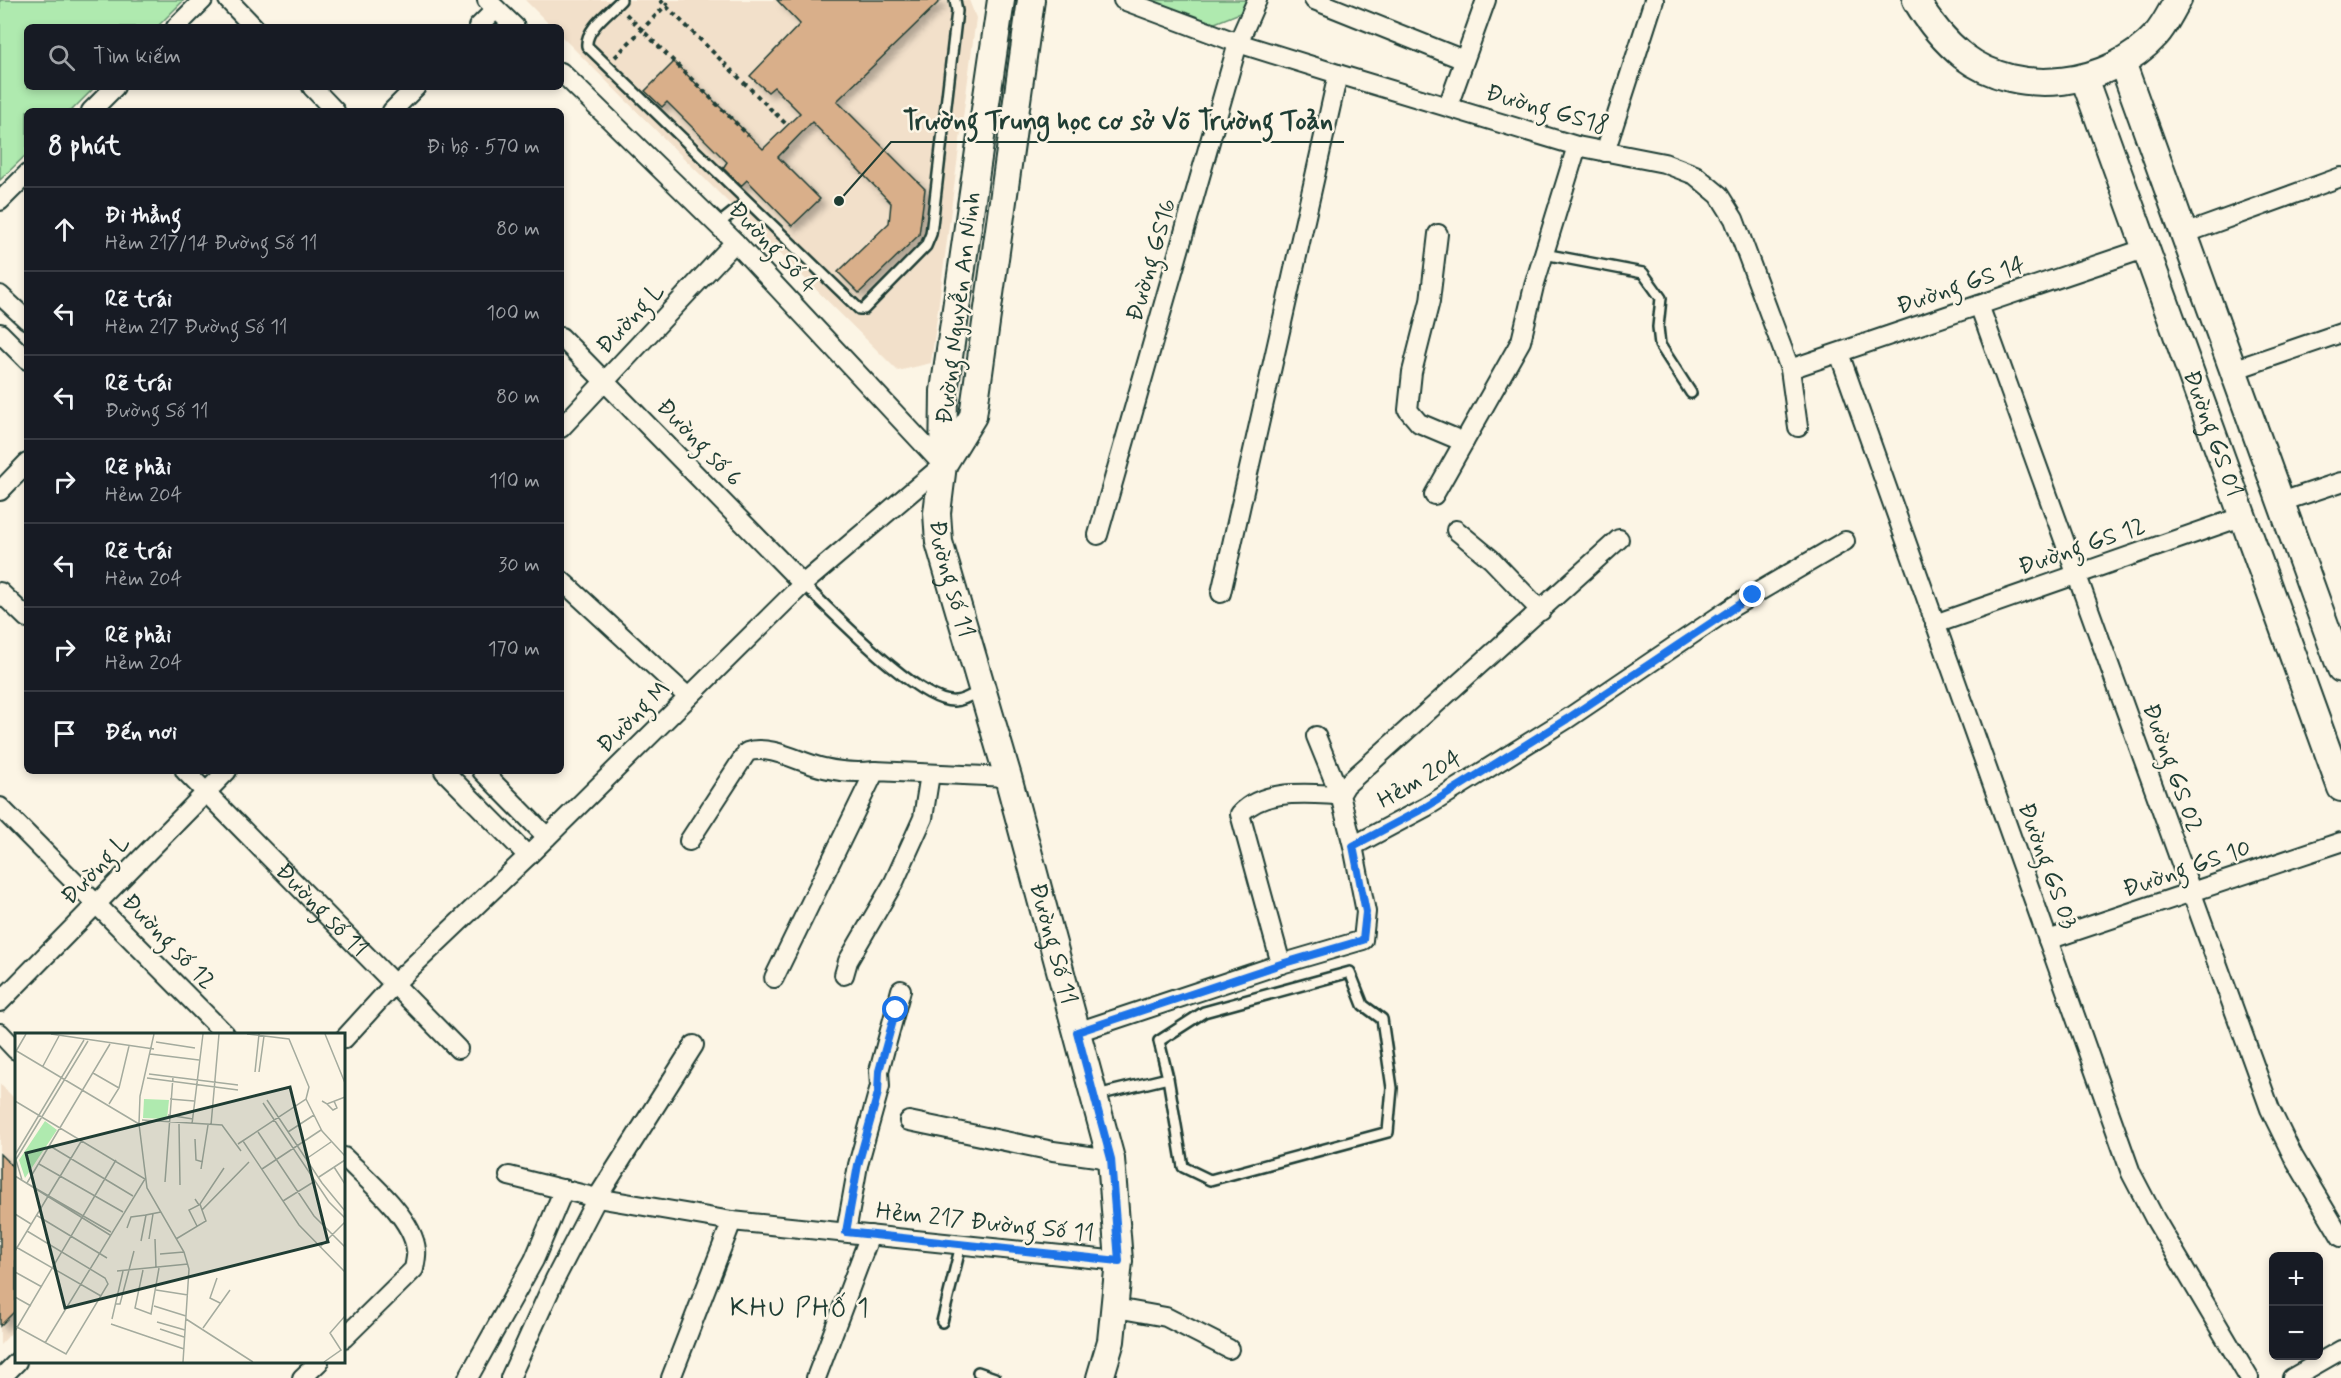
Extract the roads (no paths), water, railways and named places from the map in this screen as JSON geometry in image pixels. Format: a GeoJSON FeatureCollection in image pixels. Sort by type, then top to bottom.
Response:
{"type":"FeatureCollection","features":[{"type":"Feature","properties":{"kind":"main road","name":"Đường Nguyễn An Ninh"},"geometry":{"type":"LineString","coordinates":[[943,465],[944,391],[1001,0]]}},
{"type":"Feature","properties":{"kind":"main road","name":"Đường Nguyễn An Ninh"},"geometry":{"type":"LineString","coordinates":[[943,465],[973,416],[1030,0]]}},
{"type":"Feature","properties":{"kind":"main road"},"geometry":{"type":"LineString","coordinates":[[1916,0],[1934,29],[1964,57],[2002,75],[2043,82],[2084,78],[2122,62],[2156,35],[2178,0]]}},
{"type":"Feature","properties":{"kind":"main road","name":"Đường GS 01"},"geometry":{"type":"LineString","coordinates":[[2122,62],[2281,502],[2335,633],[2341,669]]}},
{"type":"Feature","properties":{"kind":"main road","name":"Đường GS 01"},"geometry":{"type":"LineString","coordinates":[[2084,78],[2341,788]]}},
{"type":"Feature","properties":{"kind":"main road"},"geometry":{"type":"LineString","coordinates":[[2147,248],[2184,234]]}},
{"type":"Feature","properties":{"kind":"main road","name":"Đường số 11"},"geometry":{"type":"LineString","coordinates":[[943,465],[937,513],[939,542],[983,690]]}},
{"type":"Feature","properties":{"kind":"main road"},"geometry":{"type":"LineString","coordinates":[[2244,516],[2281,502]]}},
{"type":"Feature","properties":{"kind":"main road","name":"Đường Số 11"},"geometry":{"type":"LineString","coordinates":[[983,690],[1111,1159],[1119,1261],[1111,1341],[1100,1378]]}},
{"type":"Feature","properties":{"kind":"street"},"geometry":{"type":"LineString","coordinates":[[179,24],[203,0]]}},
{"type":"Feature","properties":{"kind":"street"},"geometry":{"type":"LineString","coordinates":[[228,0],[251,24]]}},
{"type":"Feature","properties":{"kind":"street","name":"Đường GS18"},"geometry":{"type":"LineString","coordinates":[[1123,0],[1238,43],[1338,74],[1576,146],[1680,168],[1695,175],[1719,195],[1734,219],[1790,369],[1798,427]]}},
{"type":"Feature","properties":{"kind":"street","name":"Đường GS16"},"geometry":{"type":"LineString","coordinates":[[1098,535],[1238,43],[1257,0]]}},
{"type":"Feature","properties":{"kind":"street"},"geometry":{"type":"LineString","coordinates":[[1314,0],[1464,60]]}},
{"type":"Feature","properties":{"kind":"street"},"geometry":{"type":"LineString","coordinates":[[1448,106],[1486,0]]}},
{"type":"Feature","properties":{"kind":"street"},"geometry":{"type":"LineString","coordinates":[[1605,152],[1654,0]]}},
{"type":"Feature","properties":{"kind":"street"},"geometry":{"type":"LineString","coordinates":[[480,24],[492,4],[512,24]]}},
{"type":"Feature","properties":{"kind":"street"},"geometry":{"type":"LineString","coordinates":[[1221,593],[1338,74]]}},
{"type":"Feature","properties":{"kind":"street","name":"Đường Số 4"},"geometry":{"type":"LineString","coordinates":[[564,75],[735,242],[943,465]]}},
{"type":"Feature","properties":{"kind":"street"},"geometry":{"type":"LineString","coordinates":[[94,108],[112,90]]}},
{"type":"Feature","properties":{"kind":"street"},"geometry":{"type":"LineString","coordinates":[[315,90],[332,108]]}},
{"type":"Feature","properties":{"kind":"street"},"geometry":{"type":"LineString","coordinates":[[395,108],[413,90]]}},
{"type":"Feature","properties":{"kind":"street"},"geometry":{"type":"LineString","coordinates":[[1434,495],[1521,341],[1576,146]]}},
{"type":"Feature","properties":{"kind":"street"},"geometry":{"type":"LineString","coordinates":[[0,201],[24,177]]}},
{"type":"Feature","properties":{"kind":"street"},"geometry":{"type":"LineString","coordinates":[[2184,234],[2341,177]]}},
{"type":"Feature","properties":{"kind":"street"},"geometry":{"type":"LineString","coordinates":[[1438,234],[1430,301],[1412,372],[1408,410],[1419,423],[1464,442]]}},
{"type":"Feature","properties":{"kind":"street","name":"Đường L"},"geometry":{"type":"LineString","coordinates":[[564,425],[735,242]]}},
{"type":"Feature","properties":{"kind":"street","name":"Đường GS 14"},"geometry":{"type":"LineString","coordinates":[[1790,369],[2147,248]]}},
{"type":"Feature","properties":{"kind":"street"},"geometry":{"type":"LineString","coordinates":[[0,295],[24,317]]}},
{"type":"Feature","properties":{"kind":"street","name":"Đường GS 02"},"geometry":{"type":"LineString","coordinates":[[1979,305],[2279,1131],[2341,1237]]}},
{"type":"Feature","properties":{"kind":"street"},"geometry":{"type":"LineString","coordinates":[[0,333],[24,357]]}},
{"type":"Feature","properties":{"kind":"street"},"geometry":{"type":"LineString","coordinates":[[2233,370],[2341,333]]}},
{"type":"Feature","properties":{"kind":"street","name":"Đường số 6"},"geometry":{"type":"LineString","coordinates":[[564,340],[803,584]]}},
{"type":"Feature","properties":{"kind":"street","name":"Đường GS 03"},"geometry":{"type":"LineString","coordinates":[[1839,352],[2131,1173],[2155,1219],[2249,1378]]}},
{"type":"Feature","properties":{"kind":"street","name":"Đường M"},"geometry":{"type":"LineString","coordinates":[[345,1038],[394,984],[528,856],[803,584],[943,465]]}},
{"type":"Feature","properties":{"kind":"street"},"geometry":{"type":"LineString","coordinates":[[0,491],[24,466]]}},
{"type":"Feature","properties":{"kind":"street"},"geometry":{"type":"LineString","coordinates":[[2281,502],[2341,482]]}},
{"type":"Feature","properties":{"kind":"street","name":"Đường GS 12"},"geometry":{"type":"LineString","coordinates":[[1935,624],[2244,516]]}},
{"type":"Feature","properties":{"kind":"street"},"geometry":{"type":"LineString","coordinates":[[1456,530],[1491,559],[1541,611]]}},
{"type":"Feature","properties":{"kind":"street"},"geometry":{"type":"LineString","coordinates":[[1340,795],[1346,785],[1619,539]]}},
{"type":"Feature","properties":{"kind":"street","name":"Hẻm 204"},"geometry":{"type":"LineString","coordinates":[[1353,846],[1426,807],[1567,719],[1734,606],[1845,541]]}},
{"type":"Feature","properties":{"kind":"street"},"geometry":{"type":"LineString","coordinates":[[564,583],[688,697]]}},
{"type":"Feature","properties":{"kind":"street"},"geometry":{"type":"LineString","coordinates":[[0,592],[24,615]]}},
{"type":"Feature","properties":{"kind":"street"},"geometry":{"type":"LineString","coordinates":[[1077,1032],[1281,964],[1363,940],[1366,912],[1353,846],[1340,795],[1316,736]]}},
{"type":"Feature","properties":{"kind":"street"},"geometry":{"type":"LineString","coordinates":[[689,841],[747,752],[763,750],[824,769],[856,773],[875,771],[1008,777]]}},
{"type":"Feature","properties":{"kind":"street"},"geometry":{"type":"LineString","coordinates":[[774,978],[875,771]]}},
{"type":"Feature","properties":{"kind":"street","name":"Đường số 11"},"geometry":{"type":"LineString","coordinates":[[188,774],[458,1049]]}},
{"type":"Feature","properties":{"kind":"street","name":"Đường L"},"geometry":{"type":"LineString","coordinates":[[0,1002],[223,774]]}},
{"type":"Feature","properties":{"kind":"street"},"geometry":{"type":"LineString","coordinates":[[447,774],[528,856]]}},
{"type":"Feature","properties":{"kind":"street"},"geometry":{"type":"LineString","coordinates":[[485,774],[546,837]]}},
{"type":"Feature","properties":{"kind":"street"},"geometry":{"type":"LineString","coordinates":[[844,975],[848,961],[894,882],[923,818],[930,774]]}},
{"type":"Feature","properties":{"kind":"street"},"geometry":{"type":"LineString","coordinates":[[1281,964],[1240,814],[1251,802],[1296,793],[1340,795]]}},
{"type":"Feature","properties":{"kind":"street","name":"Đường số 12"},"geometry":{"type":"LineString","coordinates":[[0,807],[98,903],[223,1033]]}},
{"type":"Feature","properties":{"kind":"street","name":"Đường GS 10"},"geometry":{"type":"LineString","coordinates":[[2048,940],[2341,842]]}},
{"type":"Feature","properties":{"kind":"street"},"geometry":{"type":"LineString","coordinates":[[846,1232],[858,1165],[878,1093],[879,1071],[901,990]]}},
{"type":"Feature","properties":{"kind":"street"},"geometry":{"type":"LineString","coordinates":[[0,1033],[15,1049]]}},
{"type":"Feature","properties":{"kind":"street"},"geometry":{"type":"LineString","coordinates":[[510,1378],[555,1279],[597,1198],[694,1045]]}},
{"type":"Feature","properties":{"kind":"street"},"geometry":{"type":"LineString","coordinates":[[909,1121],[1053,1151],[1111,1159]]}},
{"type":"Feature","properties":{"kind":"street"},"geometry":{"type":"LineString","coordinates":[[345,1158],[396,1210],[411,1231],[416,1250],[414,1269],[345,1337]]}},
{"type":"Feature","properties":{"kind":"street","name":"Hẻm 217 Đường Số 11"},"geometry":{"type":"LineString","coordinates":[[509,1176],[597,1198],[732,1221],[1119,1261]]}},
{"type":"Feature","properties":{"kind":"street"},"geometry":{"type":"LineString","coordinates":[[468,1378],[534,1260],[564,1189]]}},
{"type":"Feature","properties":{"kind":"street"},"geometry":{"type":"LineString","coordinates":[[671,1378],[732,1221]]}},
{"type":"Feature","properties":{"kind":"street"},"geometry":{"type":"LineString","coordinates":[[816,1378],[870,1235]]}},
{"type":"Feature","properties":{"kind":"street"},"geometry":{"type":"LineString","coordinates":[[1116,1308],[1166,1317],[1228,1349]]}},
{"type":"Feature","properties":{"kind":"street"},"geometry":{"type":"LineString","coordinates":[[2292,1378],[2341,1350]]}},
{"type":"Feature","properties":{"kind":"street"},"geometry":{"type":"LineString","coordinates":[[1,1378],[16,1363]]}},
{"type":"Feature","properties":{"kind":"street"},"geometry":{"type":"LineString","coordinates":[[302,1378],[318,1363]]}},
{"type":"Feature","properties":{"kind":"lane"},"geometry":{"type":"LineString","coordinates":[[619,2],[592,30],[586,40],[587,46],[858,309],[864,309],[926,246],[931,234],[957,11],[955,0]]}},
{"type":"Feature","properties":{"kind":"lane"},"geometry":{"type":"LineString","coordinates":[[717,225],[746,202]]}},
{"type":"Feature","properties":{"kind":"lane"},"geometry":{"type":"LineString","coordinates":[[1544,254],[1643,273],[1661,298],[1658,327],[1660,345],[1691,393]]}},
{"type":"Feature","properties":{"kind":"lane"},"geometry":{"type":"LineString","coordinates":[[803,584],[908,681],[928,694],[955,702],[983,690]]}},
{"type":"Feature","properties":{"kind":"lane"},"geometry":{"type":"LineString","coordinates":[[1350,972],[1363,1005],[1382,1019],[1392,1088],[1388,1132],[1210,1180],[1183,1167],[1168,1078],[1159,1041],[1204,1012],[1350,972]]}},
{"type":"Feature","properties":{"kind":"lane"},"geometry":{"type":"LineString","coordinates":[[1094,1095],[1168,1078]]}},
{"type":"Feature","properties":{"kind":"lane"},"geometry":{"type":"LineString","coordinates":[[942,1322],[961,1245]]}},
{"type":"Feature","properties":{"kind":"lane"},"geometry":{"type":"LineString","coordinates":[[978,1372],[994,1378]]}},
{"type":"Feature","properties":{"kind":"place","name":"Trường Trung học cơ sở Võ Trường Toản"},"geometry":{"type":"Point","coordinates":[839,201]}},
{"type":"Feature","properties":{"kind":"district","name":"KHU PHỐ 1"},"geometry":{"type":"Point","coordinates":[800,1309]}}]}
